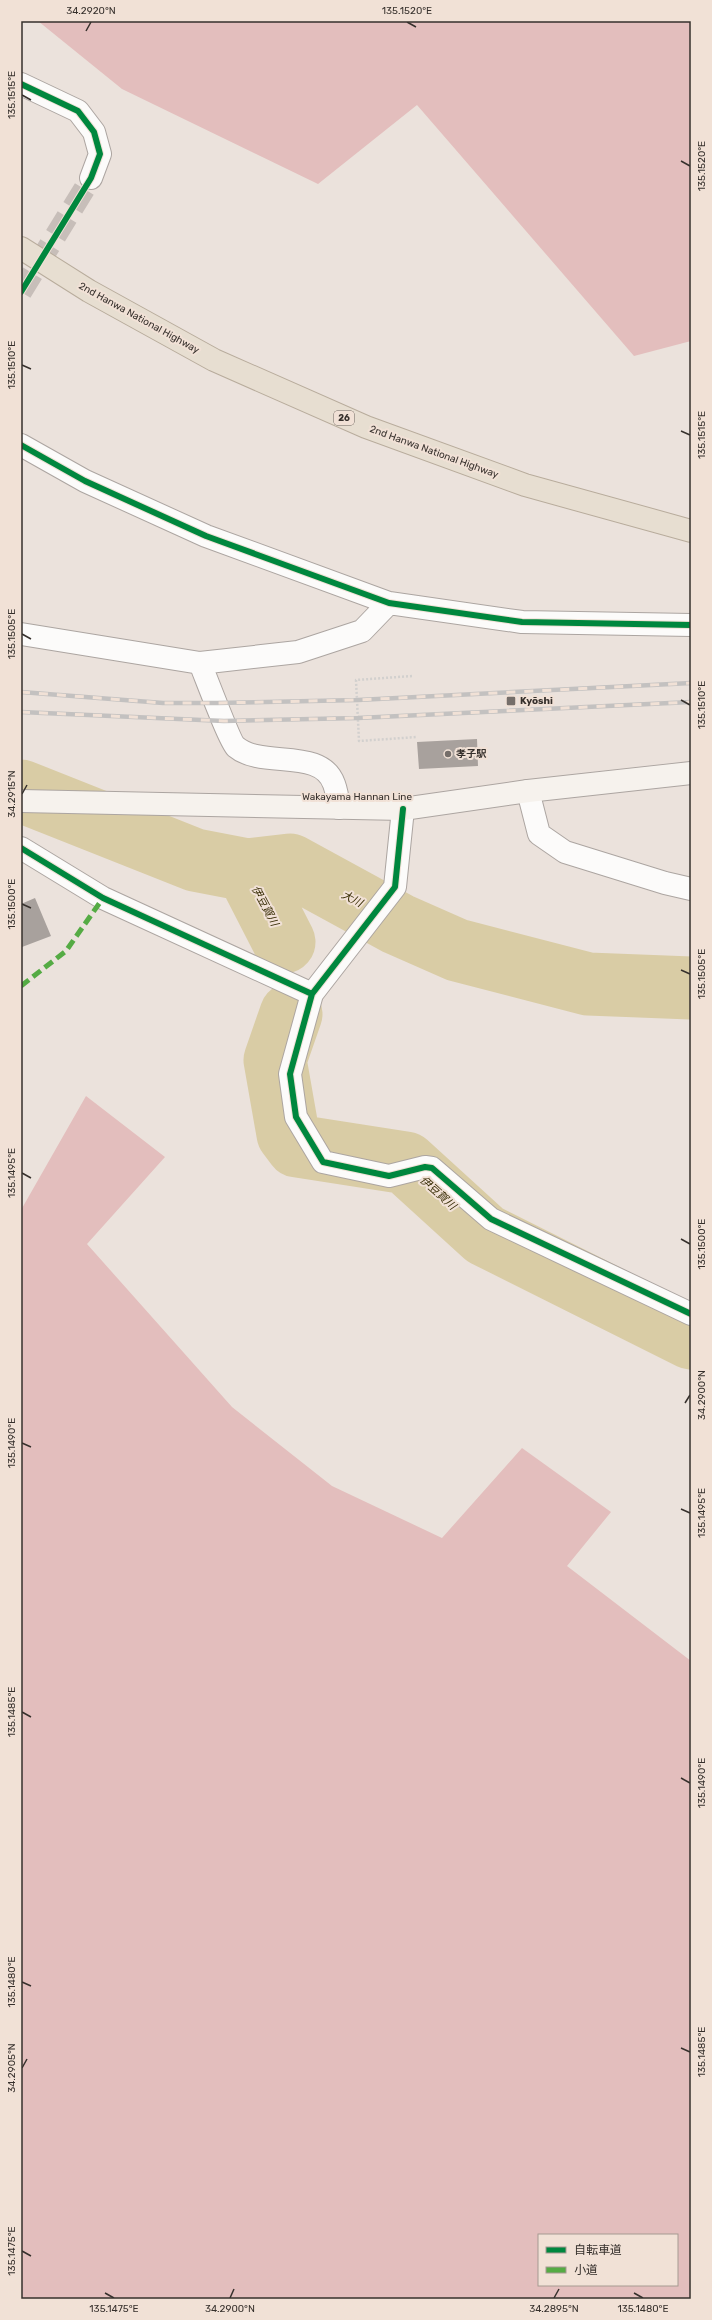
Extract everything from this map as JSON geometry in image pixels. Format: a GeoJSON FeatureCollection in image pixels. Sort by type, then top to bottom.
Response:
{"type":"FeatureCollection","features":[{"type":"Feature","properties":{"kind":"highway","name":"2nd Hanwa National Highway"},"geometry":{"type":"LineString","coordinates":[[21,248],[89,291],[214,360],[366,427],[525,485],[691,531]]}},
{"type":"Feature","properties":{"kind":"main road","name":"Wakayama Hannan Line"},"geometry":{"type":"LineString","coordinates":[[21,801],[403,809],[528,791],[691,773]]}},
{"type":"Feature","properties":{"kind":"street"},"geometry":{"type":"LineString","coordinates":[[21,84],[78,111],[94,132],[100,154],[91,178]]}},
{"type":"Feature","properties":{"kind":"street"},"geometry":{"type":"LineString","coordinates":[[21,446],[85,481],[206,536],[389,603],[522,622],[691,625]]}},
{"type":"Feature","properties":{"kind":"street"},"geometry":{"type":"LineString","coordinates":[[21,634],[200,663],[306,649],[362,631],[389,603]]}},
{"type":"Feature","properties":{"kind":"street"},"geometry":{"type":"LineString","coordinates":[[200,663],[235,746],[248,755],[314,764],[327,772],[334,784],[339,808]]}},
{"type":"Feature","properties":{"kind":"street"},"geometry":{"type":"LineString","coordinates":[[528,791],[539,834],[565,852],[665,883],[691,889]]}},
{"type":"Feature","properties":{"kind":"street"},"geometry":{"type":"LineString","coordinates":[[403,809],[395,887],[312,994],[290,1074],[296,1117],[323,1162],[389,1176],[416,1169],[432,1168],[491,1219],[691,1314]]}},
{"type":"Feature","properties":{"kind":"street"},"geometry":{"type":"LineString","coordinates":[[21,848],[103,898],[312,994]]}},
{"type":"Feature","properties":{"kind":"path"},"geometry":{"type":"LineString","coordinates":[[412,676],[356,680],[359,741],[417,737]]}},
{"type":"Feature","properties":{"kind":"shaded area"},"geometry":{"type":"Polygon","coordinates":[[[38,21],[691,21],[691,341],[634,356],[417,105],[318,184],[122,89],[38,21]]]}},
{"type":"Feature","properties":{"kind":"shaded area"},"geometry":{"type":"Polygon","coordinates":[[[86,1096],[165,1157],[87,1244],[232,1407],[332,1486],[442,1538],[522,1448],[611,1512],[567,1566],[691,1661],[691,2299],[21,2299],[21,1210],[86,1096]]]}},
{"type":"Feature","properties":{"kind":"building","name":"孝子駅"},"geometry":{"type":"Polygon","coordinates":[[[477,739],[478,766],[419,769],[417,742],[477,739]]]}},
{"type":"Feature","properties":{"kind":"building"},"geometry":{"type":"Polygon","coordinates":[[[35,898],[51,936],[22,947],[21,904],[35,898]]]}},
{"type":"Feature","properties":{"kind":"waterway","name":"大川"},"geometry":{"type":"LineString","coordinates":[[21,791],[195,860],[247,870],[290,865],[398,924],[457,950],[588,984],[691,988]]}},
{"type":"Feature","properties":{"kind":"waterway","name":"伊豆賀川"},"geometry":{"type":"LineString","coordinates":[[247,870],[284,942]]}},
{"type":"Feature","properties":{"kind":"waterway","name":"伊豆賀川"},"geometry":{"type":"LineString","coordinates":[[291,1014],[275,1060],[288,1134],[297,1146],[406,1163],[485,1235],[691,1338]]}},
{"type":"Feature","properties":{"kind":"tunnel"},"geometry":{"type":"LineString","coordinates":[[21,292],[91,178]]}},
{"type":"Feature","properties":{"kind":"railway"},"geometry":{"type":"LineString","coordinates":[[21,692],[163,703],[217,703],[358,700],[691,683]]}},
{"type":"Feature","properties":{"kind":"railway"},"geometry":{"type":"LineString","coordinates":[[21,712],[224,721],[358,718],[691,702]]}},
{"type":"Feature","properties":{"kind":"marked path"},"geometry":{"type":"LineString","coordinates":[[21,986],[66,951],[103,898]]}},
{"type":"Feature","properties":{"kind":"cycle path"},"geometry":{"type":"LineString","coordinates":[[21,84],[78,111],[94,132],[100,154],[91,178],[21,292]]}},
{"type":"Feature","properties":{"kind":"cycle path"},"geometry":{"type":"LineString","coordinates":[[21,445],[85,481],[206,536],[389,603],[522,622],[691,625]]}},
{"type":"Feature","properties":{"kind":"cycle path"},"geometry":{"type":"LineString","coordinates":[[403,809],[395,887],[312,994],[290,1074],[296,1117],[323,1162],[389,1176],[425,1167],[432,1168],[491,1219],[691,1314]]}},
{"type":"Feature","properties":{"kind":"cycle path"},"geometry":{"type":"LineString","coordinates":[[21,848],[103,898],[312,994]]}},
{"type":"Feature","properties":{"kind":"place","name":"Kyōshi"},"geometry":{"type":"Point","coordinates":[511,701]}},
{"type":"Feature","properties":{"kind":"place","name":"孝子駅"},"geometry":{"type":"Point","coordinates":[448,754]}}]}
